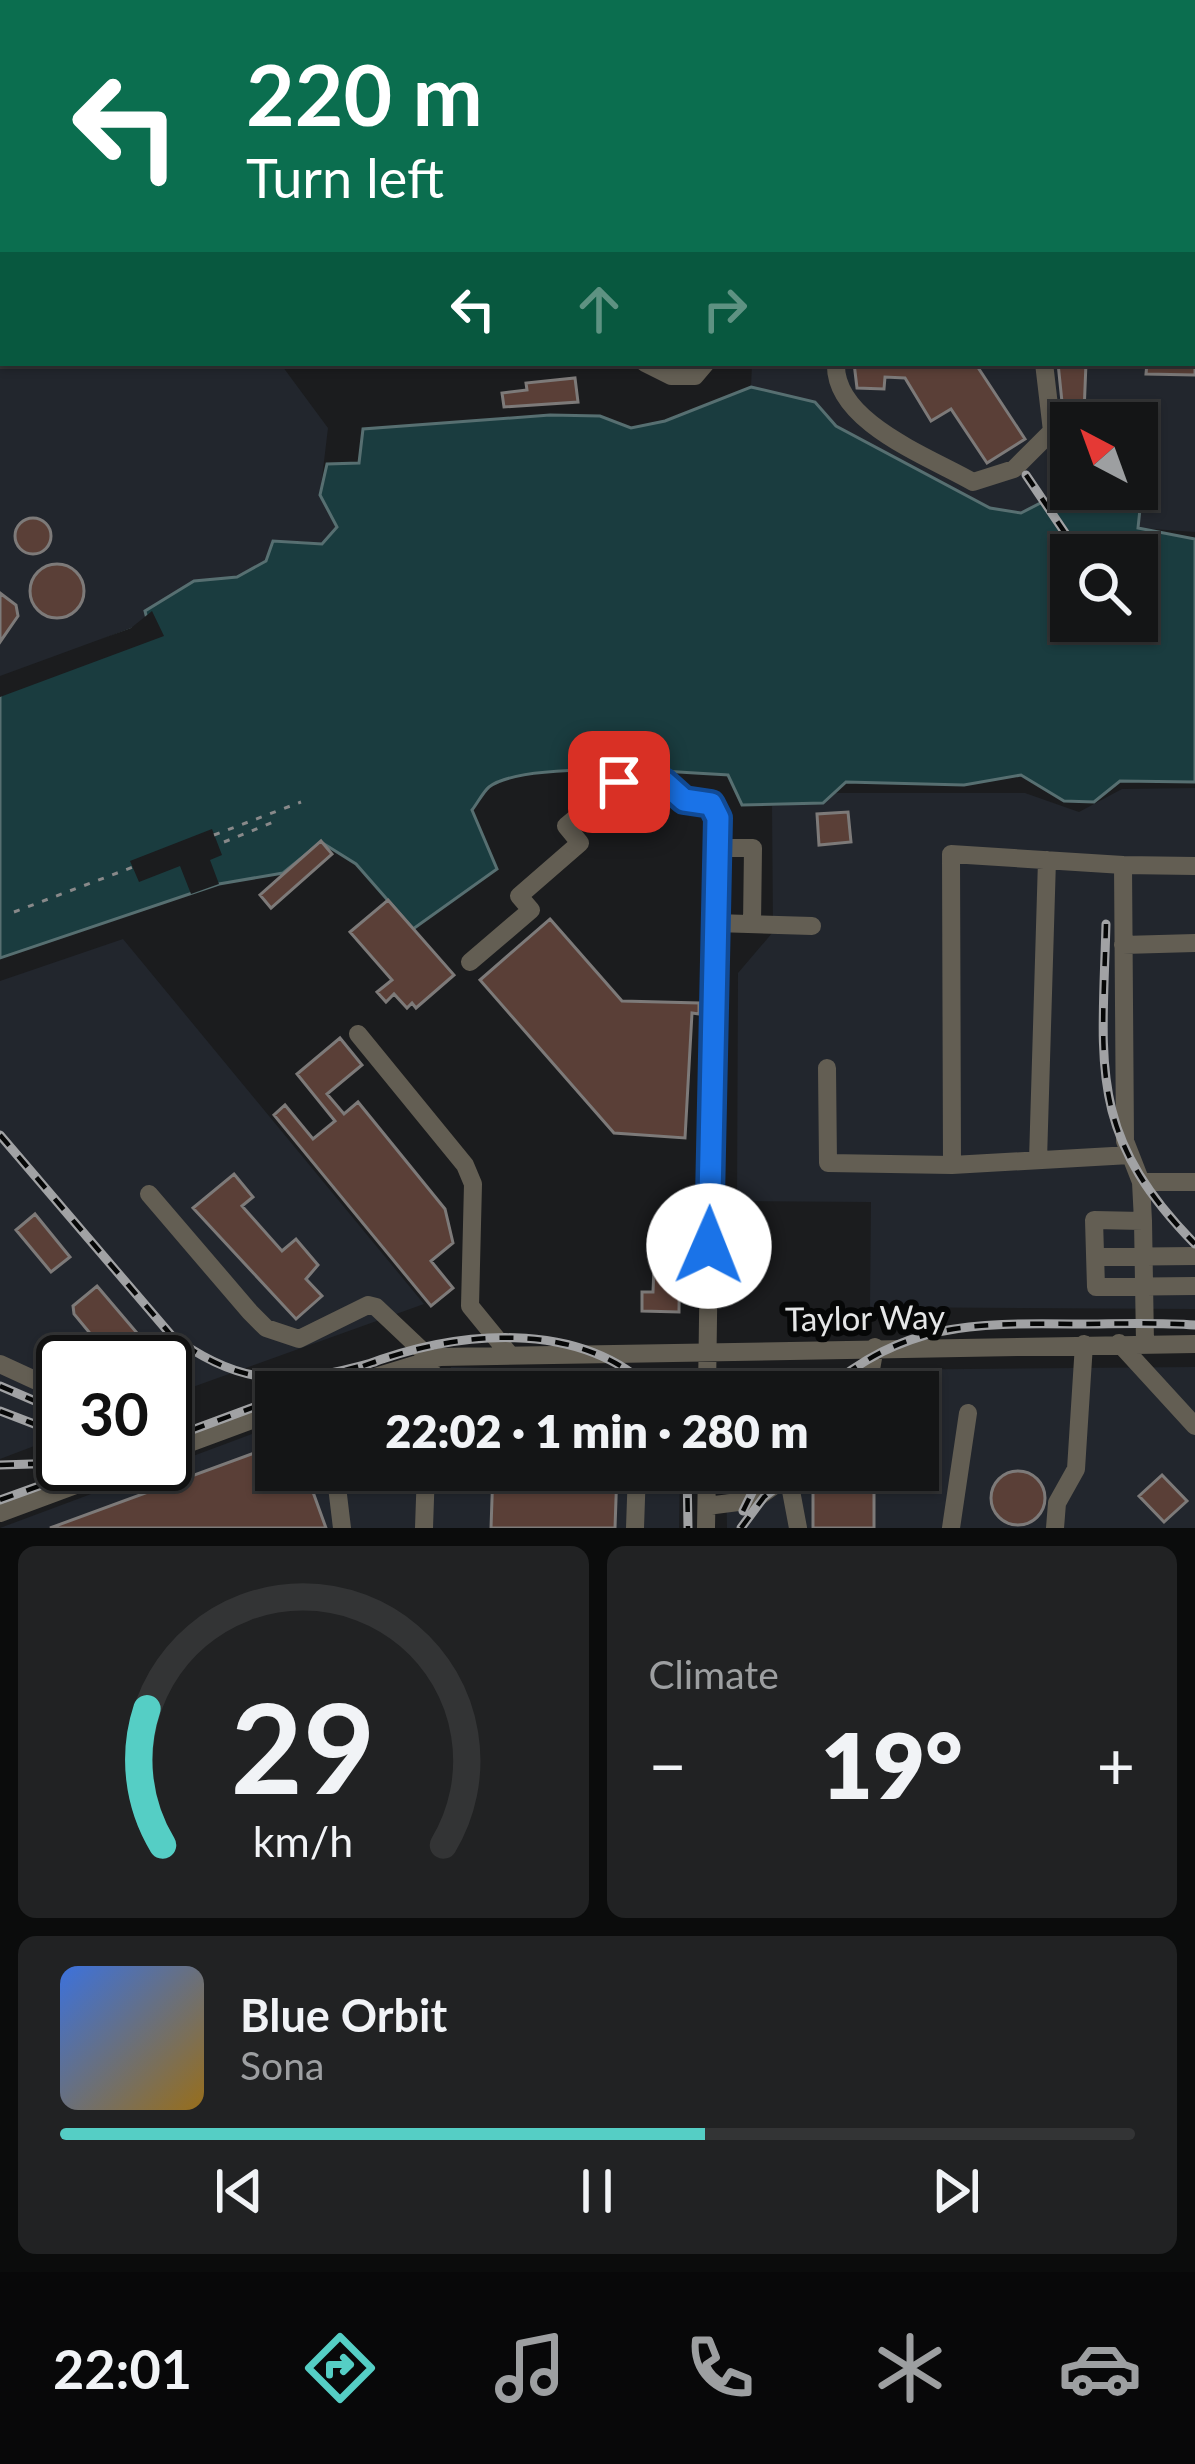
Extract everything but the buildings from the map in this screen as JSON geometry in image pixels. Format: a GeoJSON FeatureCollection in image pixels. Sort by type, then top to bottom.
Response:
{"type":"FeatureCollection","features":[{"type":"Feature","properties":{"kind":"street"},"geometry":{"type":"LineString","coordinates":[[651,366],[671,376],[694,376],[703,366]]}},
{"type":"Feature","properties":{"kind":"street"},"geometry":{"type":"LineString","coordinates":[[836,366],[838,386],[861,416],[973,482],[1014,469],[1045,443],[1052,431],[1044,366]]}},
{"type":"Feature","properties":{"kind":"street"},"geometry":{"type":"LineString","coordinates":[[470,962],[530,910],[519,896],[580,843],[566,826],[619,782],[664,782],[684,800],[711,804],[718,818],[706,1371]]}},
{"type":"Feature","properties":{"kind":"street"},"geometry":{"type":"LineString","coordinates":[[717,848],[753,848],[752,924]]}},
{"type":"Feature","properties":{"kind":"street"},"geometry":{"type":"LineString","coordinates":[[952,1165],[951,854],[1195,866]]}},
{"type":"Feature","properties":{"kind":"street"},"geometry":{"type":"LineString","coordinates":[[1038,1160],[1047,860]]}},
{"type":"Feature","properties":{"kind":"street"},"geometry":{"type":"LineString","coordinates":[[1123,865],[1125,1141],[1141,1182],[1144,1343]]}},
{"type":"Feature","properties":{"kind":"street"},"geometry":{"type":"LineString","coordinates":[[716,922],[812,926]]}},
{"type":"Feature","properties":{"kind":"street"},"geometry":{"type":"LineString","coordinates":[[1124,945],[1195,943]]}},
{"type":"Feature","properties":{"kind":"street"},"geometry":{"type":"LineString","coordinates":[[358,1034],[465,1165],[477,1205],[470,1306],[510,1355]]}},
{"type":"Feature","properties":{"kind":"street"},"geometry":{"type":"LineString","coordinates":[[827,1068],[829,1162],[952,1165],[1130,1155]]}},
{"type":"Feature","properties":{"kind":"street"},"geometry":{"type":"LineString","coordinates":[[1141,1182],[1195,1182]]}},
{"type":"Feature","properties":{"kind":"street"},"geometry":{"type":"LineString","coordinates":[[149,1194],[266,1328],[299,1339],[368,1305],[431,1359],[431,1371]]}},
{"type":"Feature","properties":{"kind":"street"},"geometry":{"type":"LineString","coordinates":[[1143,1221],[1094,1220],[1096,1287],[1195,1286]]}},
{"type":"Feature","properties":{"kind":"street"},"geometry":{"type":"LineString","coordinates":[[1095,1257],[1195,1256]]}},
{"type":"Feature","properties":{"kind":"street"},"geometry":{"type":"LineString","coordinates":[[1119,1343],[1195,1426]]}},
{"type":"Feature","properties":{"kind":"street"},"geometry":{"type":"LineString","coordinates":[[1054,1528],[1057,1503],[1076,1469],[1084,1344]]}},
{"type":"Feature","properties":{"kind":"street","name":"Taylor Way"},"geometry":{"type":"LineString","coordinates":[[393,1371],[431,1359],[510,1355],[1195,1344]]}},
{"type":"Feature","properties":{"kind":"street"},"geometry":{"type":"LineString","coordinates":[[871,1371],[875,1347]]}},
{"type":"Feature","properties":{"kind":"street"},"geometry":{"type":"LineString","coordinates":[[0,1364],[36,1381]]}},
{"type":"Feature","properties":{"kind":"street"},"geometry":{"type":"LineString","coordinates":[[950,1528],[968,1413]]}},
{"type":"Feature","properties":{"kind":"street"},"geometry":{"type":"LineString","coordinates":[[192,1441],[255,1419]]}},
{"type":"Feature","properties":{"kind":"street"},"geometry":{"type":"LineString","coordinates":[[0,1513],[59,1491]]}},
{"type":"Feature","properties":{"kind":"street"},"geometry":{"type":"LineString","coordinates":[[338,1491],[342,1528]]}},
{"type":"Feature","properties":{"kind":"street"},"geometry":{"type":"LineString","coordinates":[[424,1528],[425,1491]]}},
{"type":"Feature","properties":{"kind":"street"},"geometry":{"type":"LineString","coordinates":[[635,1528],[637,1491]]}},
{"type":"Feature","properties":{"kind":"street"},"geometry":{"type":"LineString","coordinates":[[706,1491],[706,1528]]}},
{"type":"Feature","properties":{"kind":"street"},"geometry":{"type":"LineString","coordinates":[[706,1506],[754,1500],[768,1491]]}},
{"type":"Feature","properties":{"kind":"street"},"geometry":{"type":"LineString","coordinates":[[794,1491],[798,1528]]}},
{"type":"Feature","properties":{"kind":"path"},"geometry":{"type":"LineString","coordinates":[[214,835],[301,802]]}},
{"type":"Feature","properties":{"kind":"path"},"geometry":{"type":"LineString","coordinates":[[218,844],[276,821]]}},
{"type":"Feature","properties":{"kind":"path"},"geometry":{"type":"LineString","coordinates":[[224,842],[243,834]]}},
{"type":"Feature","properties":{"kind":"path"},"geometry":{"type":"LineString","coordinates":[[14,912],[133,867]]}},
{"type":"Feature","properties":{"kind":"shaded area"},"geometry":{"type":"Polygon","coordinates":[[[0,366],[282,366],[328,428],[320,495],[337,527],[322,544],[300,541],[237,577],[194,581],[148,623],[0,681],[0,366]]]}},
{"type":"Feature","properties":{"kind":"shaded area"},"geometry":{"type":"Polygon","coordinates":[[[752,366],[1195,366],[1195,532],[1138,528],[1140,510],[1158,510],[1158,402],[1050,402],[1050,498],[1021,513],[990,508],[836,426],[815,402],[751,387],[752,366]]]}},
{"type":"Feature","properties":{"kind":"shaded area"},"geometry":{"type":"Polygon","coordinates":[[[1195,788],[1195,1309],[870,1307],[871,1202],[737,1201],[738,973],[773,932],[772,806],[823,803],[834,793],[1025,793],[1079,812],[1122,789],[1195,788]]]}},
{"type":"Feature","properties":{"kind":"shaded area"},"geometry":{"type":"Polygon","coordinates":[[[123,939],[424,1304],[192,1387],[192,1335],[36,1335],[36,1445],[0,1459],[0,981],[123,939]]]}},
{"type":"Feature","properties":{"kind":"shaded area"},"geometry":{"type":"Polygon","coordinates":[[[451,1367],[588,1371],[451,1371],[451,1367]]]}},
{"type":"Feature","properties":{"kind":"shaded area"},"geometry":{"type":"Polygon","coordinates":[[[1195,1367],[1195,1528],[727,1528],[726,1491],[939,1491],[939,1371],[751,1371],[1195,1367]]]}},
{"type":"Feature","properties":{"kind":"shaded area"},"geometry":{"type":"Polygon","coordinates":[[[255,1433],[255,1491],[680,1491],[679,1528],[0,1528],[99,1491],[192,1491],[192,1456],[255,1433]]]}},
{"type":"Feature","properties":{"kind":"water"},"geometry":{"type":"Polygon","coordinates":[[[751,387],[815,402],[836,426],[990,508],[1021,513],[1050,498],[1050,510],[1140,510],[1138,528],[1195,539],[1195,782],[1120,781],[1094,802],[1064,801],[1021,775],[964,785],[846,782],[823,803],[742,805],[728,775],[604,770],[535,773],[489,787],[472,810],[497,869],[413,929],[356,864],[321,842],[283,873],[219,884],[0,958],[0,681],[148,623],[145,611],[194,581],[237,577],[266,561],[273,541],[322,544],[337,527],[320,495],[327,464],[359,463],[363,429],[550,415],[600,416],[631,428],[665,421],[751,387]]]}},
{"type":"Feature","properties":{"kind":"pier"},"geometry":{"type":"Polygon","coordinates":[[[152,611],[164,636],[0,697],[0,676],[131,628],[152,611]]]}},
{"type":"Feature","properties":{"kind":"pier"},"geometry":{"type":"Polygon","coordinates":[[[212,829],[222,855],[210,860],[219,884],[191,894],[180,866],[139,882],[130,861],[212,829]]]}},
{"type":"Feature","properties":{"kind":"railway"},"geometry":{"type":"LineString","coordinates":[[1026,475],[1066,534]]}},
{"type":"Feature","properties":{"kind":"railway"},"geometry":{"type":"LineString","coordinates":[[1106,924],[1104,1059],[1119,1133],[1160,1205],[1195,1244]]}},
{"type":"Feature","properties":{"kind":"railway"},"geometry":{"type":"LineString","coordinates":[[0,1135],[171,1335],[197,1353],[221,1365],[269,1377],[319,1375],[375,1362]]}},
{"type":"Feature","properties":{"kind":"railway"},"geometry":{"type":"LineString","coordinates":[[850,1371],[882,1352],[941,1331],[1003,1324],[1195,1325]]}},
{"type":"Feature","properties":{"kind":"railway"},"geometry":{"type":"LineString","coordinates":[[363,1366],[437,1345],[515,1338],[590,1351],[628,1371]]}},
{"type":"Feature","properties":{"kind":"railway"},"geometry":{"type":"LineString","coordinates":[[0,1386],[36,1401]]}},
{"type":"Feature","properties":{"kind":"railway"},"geometry":{"type":"LineString","coordinates":[[192,1430],[255,1407]]}},
{"type":"Feature","properties":{"kind":"railway"},"geometry":{"type":"LineString","coordinates":[[0,1411],[36,1425]]}},
{"type":"Feature","properties":{"kind":"railway"},"geometry":{"type":"LineString","coordinates":[[0,1465],[36,1464]]}},
{"type":"Feature","properties":{"kind":"railway"},"geometry":{"type":"LineString","coordinates":[[0,1500],[36,1487]]}},
{"type":"Feature","properties":{"kind":"railway"},"geometry":{"type":"LineString","coordinates":[[687,1491],[688,1528]]}},
{"type":"Feature","properties":{"kind":"railway"},"geometry":{"type":"LineString","coordinates":[[743,1511],[753,1491]]}},
{"type":"Feature","properties":{"kind":"railway"},"geometry":{"type":"LineString","coordinates":[[741,1528],[772,1491]]}},
{"type":"Feature","properties":{"kind":"route"},"geometry":{"type":"LineString","coordinates":[[619,782],[664,782],[684,800],[711,804],[718,818],[709,1246]]}}]}
